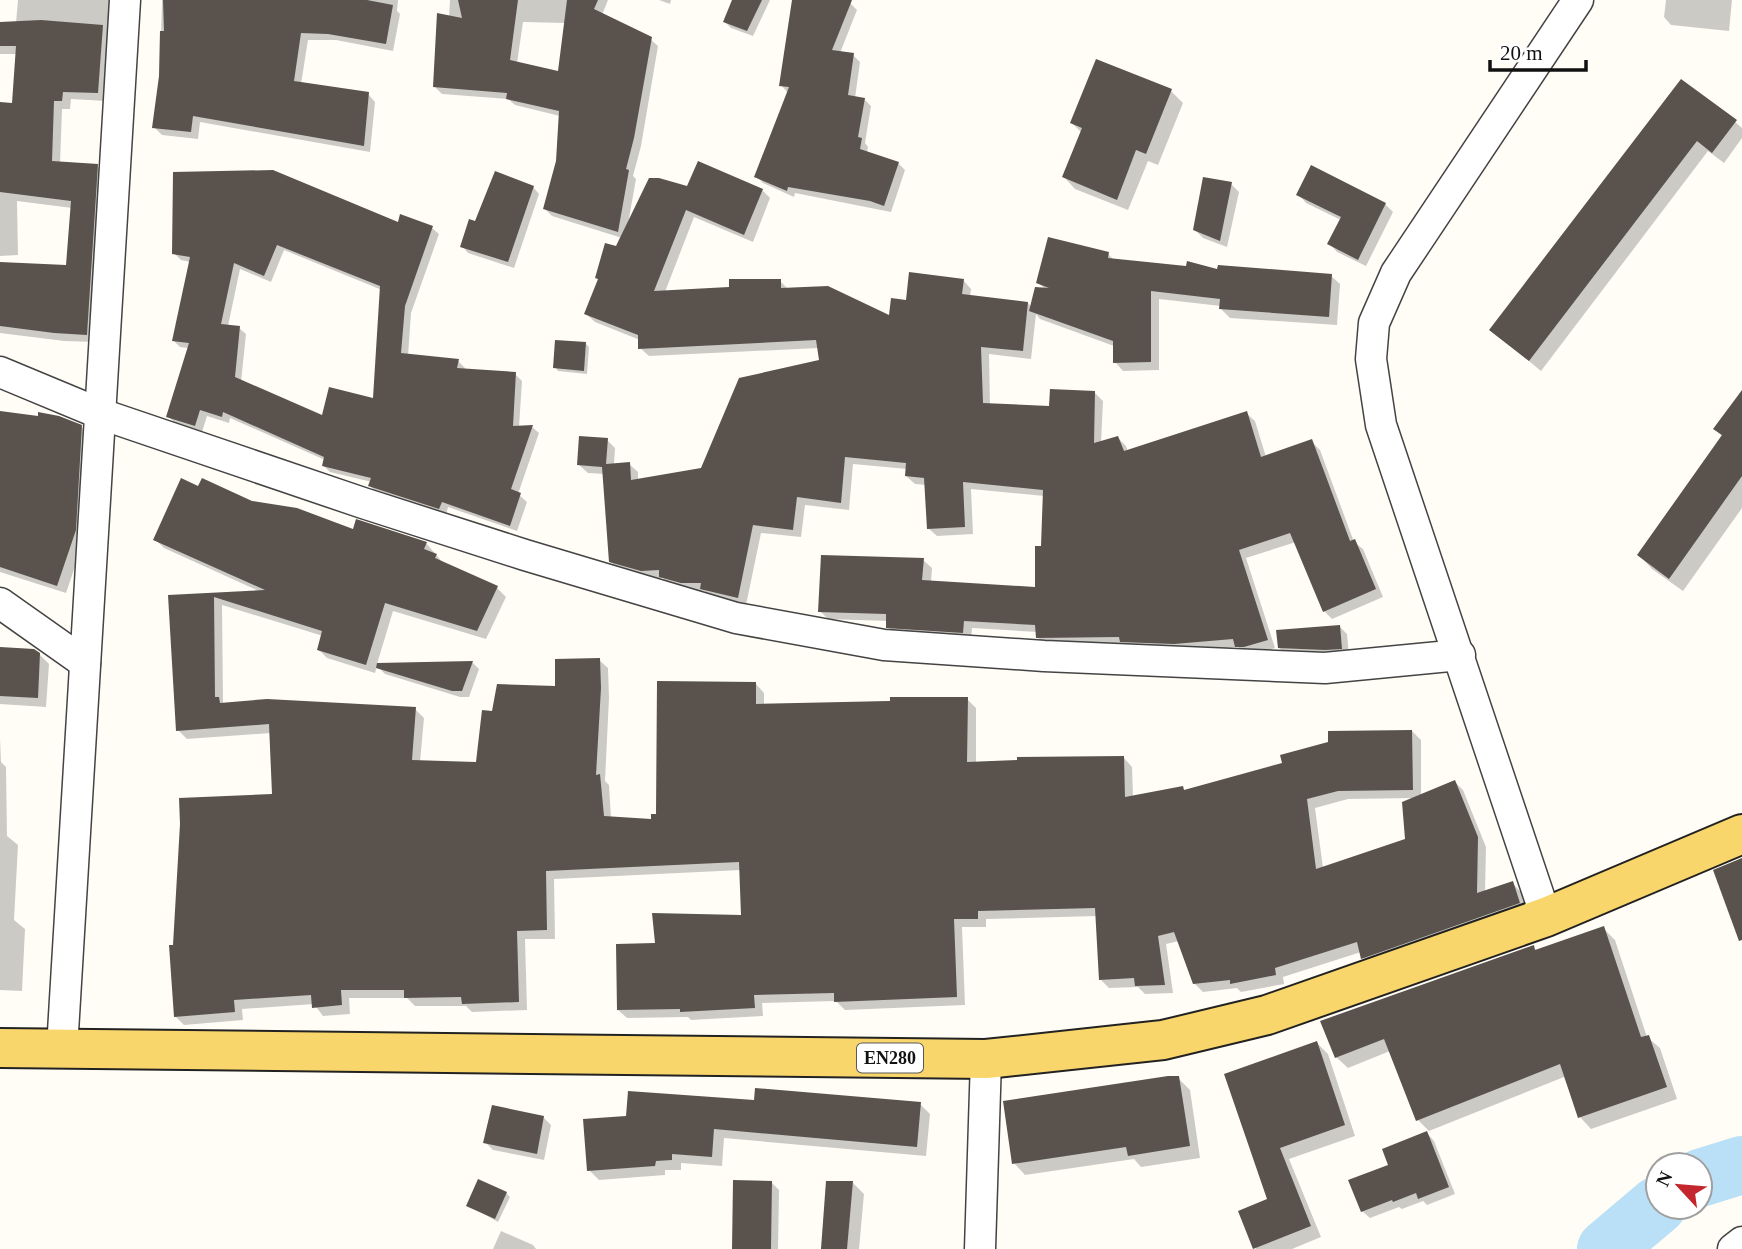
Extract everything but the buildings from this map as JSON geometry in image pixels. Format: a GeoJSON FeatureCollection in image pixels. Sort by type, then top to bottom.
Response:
{"type":"FeatureCollection","features":[{"type":"Feature","properties":{"kind":"main road","name":"EN280"},"geometry":{"type":"LineString","coordinates":[[0,1048],[986,1059],[1163,1040],[1267,1015],[1546,917],[1742,834]]}},
{"type":"Feature","properties":{"kind":"street"},"geometry":{"type":"LineString","coordinates":[[62,1049],[125,0]]}},
{"type":"Feature","properties":{"kind":"street"},"geometry":{"type":"LineString","coordinates":[[1546,917],[1381,425],[1371,359],[1374,323],[1396,274],[1578,0]]}},
{"type":"Feature","properties":{"kind":"street"},"geometry":{"type":"LineString","coordinates":[[0,372],[101,414],[513,551],[736,618],[884,645],[1044,656],[1325,668],[1460,655]]}},
{"type":"Feature","properties":{"kind":"street"},"geometry":{"type":"LineString","coordinates":[[0,603],[85,663]]}},
{"type":"Feature","properties":{"kind":"street"},"geometry":{"type":"LineString","coordinates":[[981,1249],[986,1059]]}},
{"type":"Feature","properties":{"kind":"street"},"geometry":{"type":"LineString","coordinates":[[1733,1249],[1742,1242]]}},
{"type":"Feature","properties":{"kind":"waterway"},"geometry":{"type":"LineString","coordinates":[[1714,1174],[1742,1165]]}},
{"type":"Feature","properties":{"kind":"waterway"},"geometry":{"type":"LineString","coordinates":[[1606,1249],[1644,1217]]}}]}
